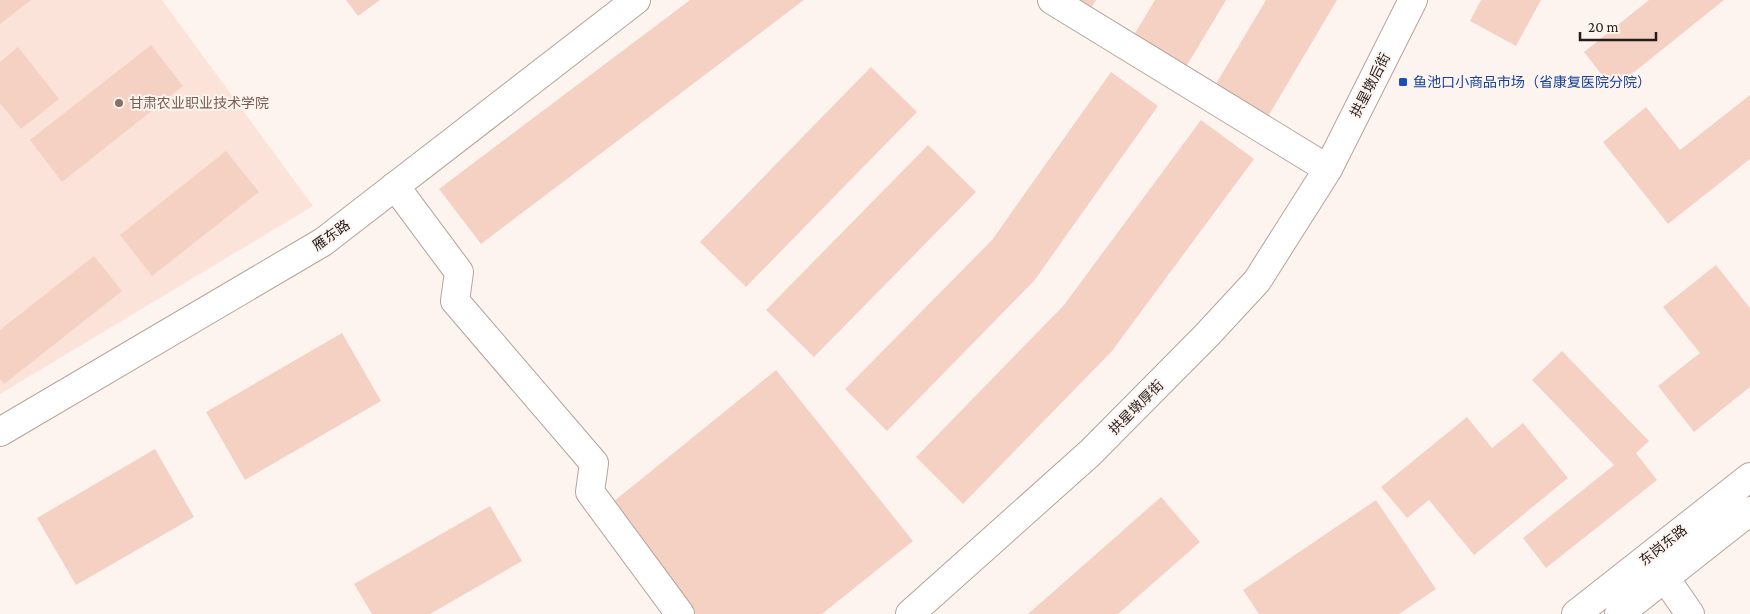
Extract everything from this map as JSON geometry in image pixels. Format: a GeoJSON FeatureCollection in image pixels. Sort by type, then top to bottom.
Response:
{"type":"FeatureCollection","features":[{"type":"Feature","properties":{"kind":"street","name":"雁东路"},"geometry":{"type":"LineString","coordinates":[[0,432],[323,242],[636,0]]}},
{"type":"Feature","properties":{"kind":"street"},"geometry":{"type":"LineString","coordinates":[[1052,0],[1328,169]]}},
{"type":"Feature","properties":{"kind":"street","name":"拱星墩后街"},"geometry":{"type":"LineString","coordinates":[[1328,169],[1412,0]]}},
{"type":"Feature","properties":{"kind":"street","name":"拱星墩厚街"},"geometry":{"type":"LineString","coordinates":[[910,614],[1090,453],[1206,336],[1257,281],[1328,169]]}},
{"type":"Feature","properties":{"kind":"street"},"geometry":{"type":"LineString","coordinates":[[395,186],[459,272],[455,301],[594,463],[590,492],[680,614]]}},
{"type":"Feature","properties":{"kind":"street","name":"东岗东路"},"geometry":{"type":"LineString","coordinates":[[1576,614],[1750,477]]}},
{"type":"Feature","properties":{"kind":"street","name":"东岗东路"},"geometry":{"type":"LineString","coordinates":[[1619,614],[1750,511]]}},
{"type":"Feature","properties":{"kind":"street"},"geometry":{"type":"LineString","coordinates":[[1665,578],[1690,614]]}},
{"type":"Feature","properties":{"kind":"shaded area","name":"甘肃农业职业技术学院"},"geometry":{"type":"Polygon","coordinates":[[[0,0],[162,0],[313,206],[0,394],[0,0]]]}},
{"type":"Feature","properties":{"kind":"building"},"geometry":{"type":"Polygon","coordinates":[[[0,0],[31,0],[0,24],[0,0]]]}},
{"type":"Feature","properties":{"kind":"building"},"geometry":{"type":"Polygon","coordinates":[[[346,0],[380,0],[358,16],[346,0]]]}},
{"type":"Feature","properties":{"kind":"building"},"geometry":{"type":"Polygon","coordinates":[[[690,0],[804,0],[481,244],[439,189],[690,0]]]}},
{"type":"Feature","properties":{"kind":"building"},"geometry":{"type":"Polygon","coordinates":[[[1062,0],[1096,0],[1087,15],[1062,0]]]}},
{"type":"Feature","properties":{"kind":"building"},"geometry":{"type":"Polygon","coordinates":[[[1155,0],[1226,0],[1186,67],[1134,35],[1155,0]]]}},
{"type":"Feature","properties":{"kind":"building"},"geometry":{"type":"Polygon","coordinates":[[[1266,0],[1337,0],[1266,120],[1213,89],[1266,0]]]}},
{"type":"Feature","properties":{"kind":"building"},"geometry":{"type":"Polygon","coordinates":[[[1481,0],[1541,0],[1516,46],[1470,21],[1481,0]]]}},
{"type":"Feature","properties":{"kind":"building"},"geometry":{"type":"Polygon","coordinates":[[[1649,0],[1724,0],[1613,89],[1584,52],[1649,0]]]}},
{"type":"Feature","properties":{"kind":"building"},"geometry":{"type":"Polygon","coordinates":[[[151,45],[183,86],[62,182],[30,140],[151,45]]]}},
{"type":"Feature","properties":{"kind":"building"},"geometry":{"type":"Polygon","coordinates":[[[18,47],[59,99],[21,129],[0,103],[0,62],[18,47]]]}},
{"type":"Feature","properties":{"kind":"building"},"geometry":{"type":"Polygon","coordinates":[[[871,67],[917,112],[746,287],[700,242],[871,67]]]}},
{"type":"Feature","properties":{"kind":"building"},"geometry":{"type":"Polygon","coordinates":[[[1111,72],[1158,106],[1034,281],[887,431],[845,389],[992,240],[1111,72]]]}},
{"type":"Feature","properties":{"kind":"building"},"geometry":{"type":"Polygon","coordinates":[[[1750,95],[1750,159],[1668,224],[1603,142],[1646,107],[1680,150],[1750,95]]]}},
{"type":"Feature","properties":{"kind":"building"},"geometry":{"type":"Polygon","coordinates":[[[1201,120],[1254,159],[1112,351],[963,504],[916,457],[1064,305],[1201,120]]]}},
{"type":"Feature","properties":{"kind":"building"},"geometry":{"type":"Polygon","coordinates":[[[928,145],[976,192],[814,357],[766,310],[928,145]]]}},
{"type":"Feature","properties":{"kind":"building"},"geometry":{"type":"Polygon","coordinates":[[[226,151],[259,192],[152,276],[120,235],[226,151]]]}},
{"type":"Feature","properties":{"kind":"building"},"geometry":{"type":"Polygon","coordinates":[[[94,256],[122,291],[4,384],[0,379],[0,330],[94,256]]]}},
{"type":"Feature","properties":{"kind":"building"},"geometry":{"type":"Polygon","coordinates":[[[1716,265],[1750,308],[1750,387],[1694,432],[1658,386],[1700,353],[1663,307],[1716,265]]]}},
{"type":"Feature","properties":{"kind":"building"},"geometry":{"type":"Polygon","coordinates":[[[342,333],[381,401],[245,480],[206,412],[342,333]]]}},
{"type":"Feature","properties":{"kind":"building"},"geometry":{"type":"Polygon","coordinates":[[[1562,351],[1649,441],[1636,453],[1657,480],[1546,568],[1523,538],[1614,465],[1532,380],[1562,351]]]}},
{"type":"Feature","properties":{"kind":"building"},"geometry":{"type":"Polygon","coordinates":[[[776,370],[913,541],[822,614],[694,614],[608,506],[776,370]]]}},
{"type":"Feature","properties":{"kind":"building"},"geometry":{"type":"Polygon","coordinates":[[[1467,417],[1492,448],[1523,423],[1568,478],[1474,555],[1429,500],[1407,518],[1381,487],[1467,417]]]}},
{"type":"Feature","properties":{"kind":"building"},"geometry":{"type":"Polygon","coordinates":[[[155,449],[194,517],[76,585],[37,518],[155,449]]]}},
{"type":"Feature","properties":{"kind":"building"},"geometry":{"type":"Polygon","coordinates":[[[1161,497],[1200,542],[1118,614],[1028,614],[1161,497]]]}},
{"type":"Feature","properties":{"kind":"building"},"geometry":{"type":"Polygon","coordinates":[[[1376,500],[1436,589],[1399,614],[1259,614],[1243,590],[1376,500]]]}},
{"type":"Feature","properties":{"kind":"building"},"geometry":{"type":"Polygon","coordinates":[[[490,506],[522,561],[430,614],[372,614],[354,584],[490,506]]]}},
{"type":"Feature","properties":{"kind":"place","name":"鱼池口小商品市场（省康复医院分院）"},"geometry":{"type":"Point","coordinates":[1403,82]}},
{"type":"Feature","properties":{"kind":"place","name":"甘肃农业职业技术学院"},"geometry":{"type":"Point","coordinates":[119,103]}}]}
